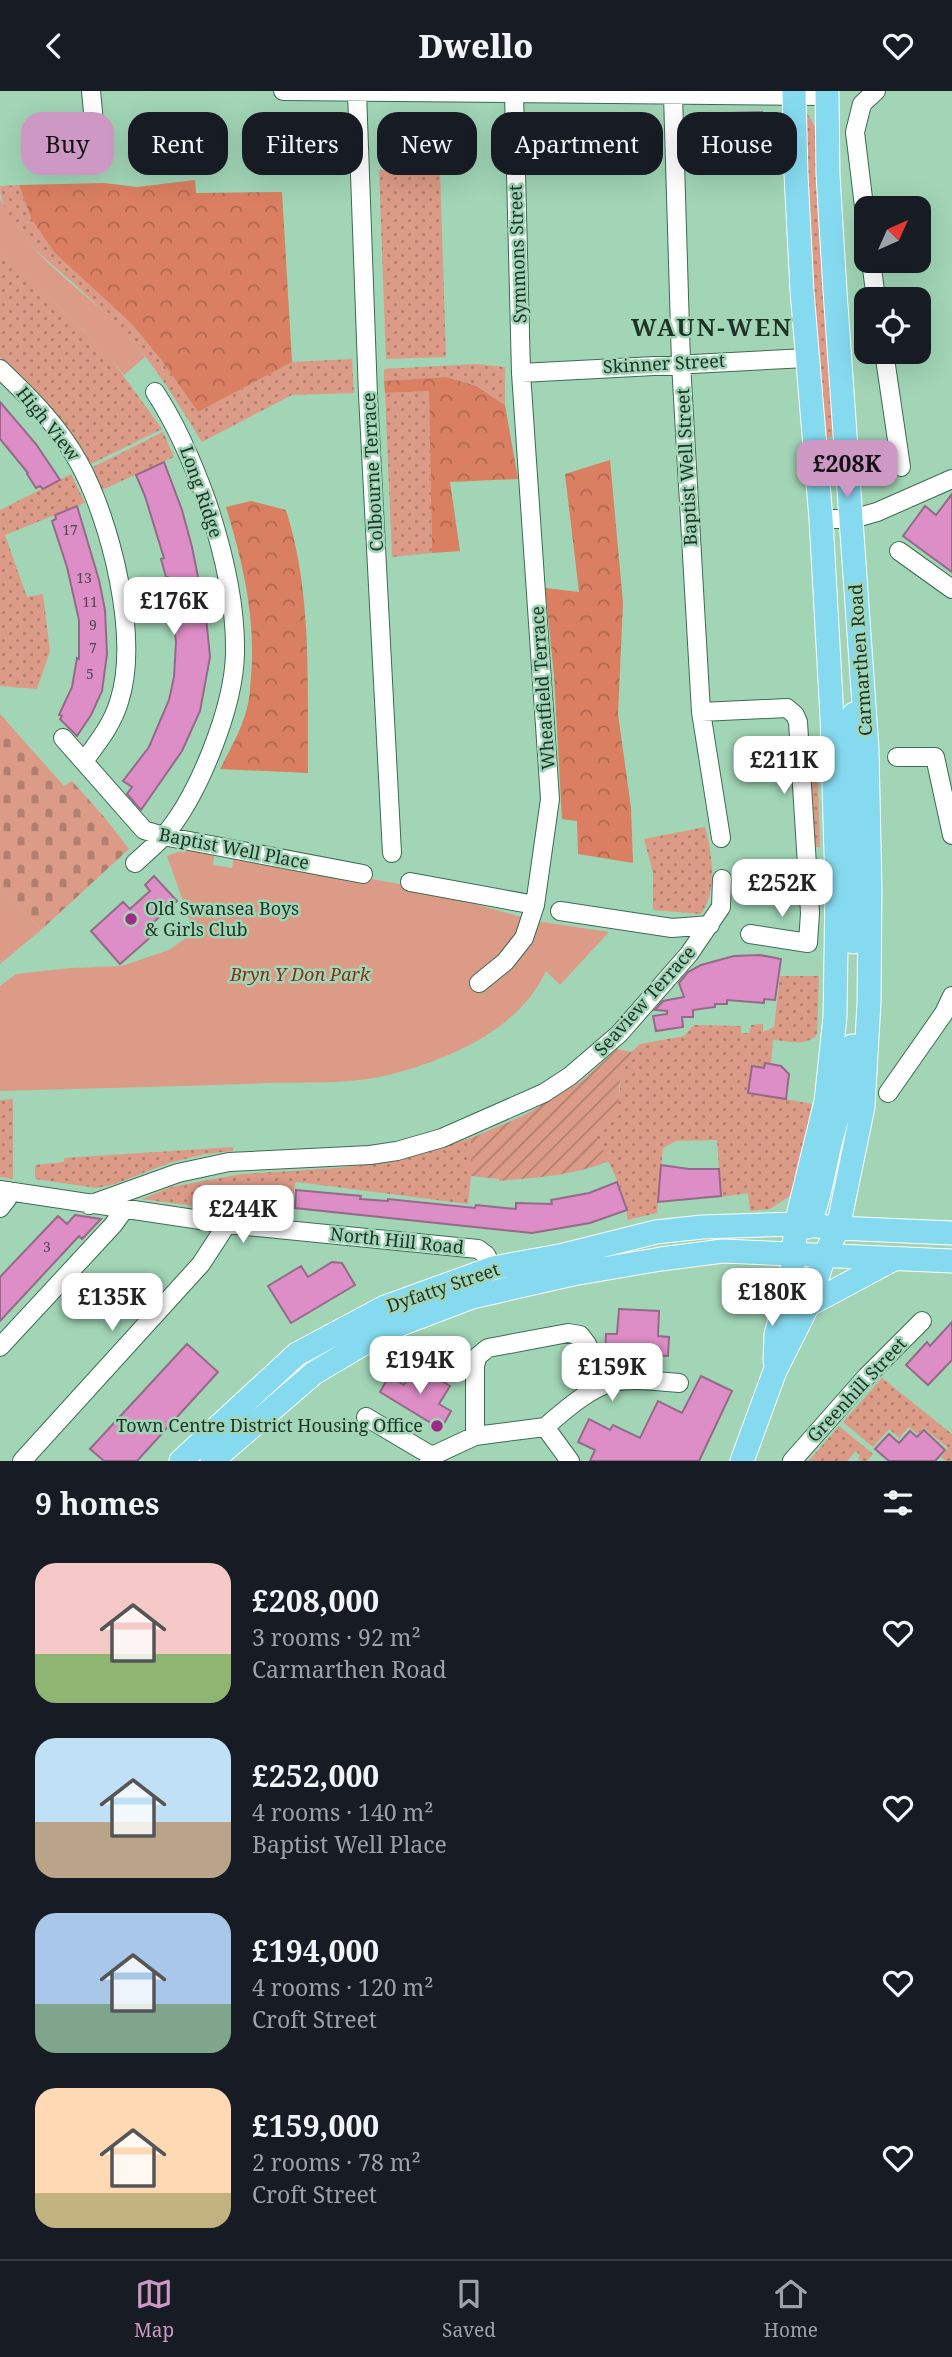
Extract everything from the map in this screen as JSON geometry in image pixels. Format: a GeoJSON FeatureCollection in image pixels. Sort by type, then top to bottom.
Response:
{"type":"FeatureCollection","features":[{"type":"Feature","properties":{"kind":"main road","name":"Carmarthen Road"},"geometry":{"type":"LineString","coordinates":[[794,93],[807,358],[821,519],[832,717],[836,875],[835,1017],[825,1101],[803,1224]]}},
{"type":"Feature","properties":{"kind":"main road","name":"Carmarthen Road"},"geometry":{"type":"LineString","coordinates":[[775,1371],[808,1305],[824,1257],[838,1228],[863,1107],[869,1003],[867,748],[832,239],[827,94]]}},
{"type":"Feature","properties":{"kind":"main road"},"geometry":{"type":"LineString","coordinates":[[742,1461],[775,1371],[776,1334],[791,1283],[792,1253],[803,1224],[819,1197],[851,1066],[854,848],[850,749],[861,665]]}},
{"type":"Feature","properties":{"kind":"main road","name":"Dyfatty Street"},"geometry":{"type":"LineString","coordinates":[[181,1461],[298,1354],[385,1307],[493,1268],[564,1255],[656,1232],[702,1227],[803,1224],[920,1232]]}},
{"type":"Feature","properties":{"kind":"main road"},"geometry":{"type":"LineString","coordinates":[[920,1232],[952,1226]]}},
{"type":"Feature","properties":{"kind":"main road"},"geometry":{"type":"LineString","coordinates":[[920,1232],[952,1233]]}},
{"type":"Feature","properties":{"kind":"main road","name":"Dyfatty Street"},"geometry":{"type":"LineString","coordinates":[[212,1461],[314,1373],[388,1329],[472,1297],[573,1273],[723,1251],[952,1261]]}},
{"type":"Feature","properties":{"kind":"main road"},"geometry":{"type":"LineString","coordinates":[[808,1305],[892,1260]]}},
{"type":"Feature","properties":{"kind":"street"},"geometry":{"type":"LineString","coordinates":[[91,91],[93,112]]}},
{"type":"Feature","properties":{"kind":"street"},"geometry":{"type":"LineString","coordinates":[[283,91],[827,94]]}},
{"type":"Feature","properties":{"kind":"street"},"geometry":{"type":"LineString","coordinates":[[863,196],[855,132],[862,104],[876,91]]}},
{"type":"Feature","properties":{"kind":"street","name":"Colbourne Terrace"},"geometry":{"type":"LineString","coordinates":[[357,92],[368,395],[391,853]]}},
{"type":"Feature","properties":{"kind":"street","name":"Symmons Street"},"geometry":{"type":"LineString","coordinates":[[514,93],[521,373]]}},
{"type":"Feature","properties":{"kind":"street","name":"Baptist Well Street"},"geometry":{"type":"LineString","coordinates":[[673,95],[681,363],[701,712],[721,838]]}},
{"type":"Feature","properties":{"kind":"street","name":"Skinner Street"},"geometry":{"type":"LineString","coordinates":[[521,373],[807,358]]}},
{"type":"Feature","properties":{"kind":"street"},"geometry":{"type":"LineString","coordinates":[[886,364],[901,467]]}},
{"type":"Feature","properties":{"kind":"street","name":"High View"},"geometry":{"type":"LineString","coordinates":[[0,369],[32,400],[62,436],[79,462],[90,485],[112,552],[124,603],[125,677],[120,702],[107,732],[84,761]]}},
{"type":"Feature","properties":{"kind":"street","name":"Wheatfield Terrace"},"geometry":{"type":"LineString","coordinates":[[479,983],[505,962],[524,938],[535,905],[550,799],[521,373]]}},
{"type":"Feature","properties":{"kind":"street","name":"Long Ridge"},"geometry":{"type":"LineString","coordinates":[[135,863],[163,837],[195,788],[215,744],[228,705],[235,654],[232,600],[218,536],[185,444],[155,392]]}},
{"type":"Feature","properties":{"kind":"street"},"geometry":{"type":"LineString","coordinates":[[821,519],[852,519],[877,512],[952,479]]}},
{"type":"Feature","properties":{"kind":"street"},"geometry":{"type":"LineString","coordinates":[[899,551],[952,589]]}},
{"type":"Feature","properties":{"kind":"street"},"geometry":{"type":"LineString","coordinates":[[701,712],[778,708],[787,709],[796,715],[801,752],[810,913],[808,943],[750,934]]}},
{"type":"Feature","properties":{"kind":"street","name":"Baptist Well Place"},"geometry":{"type":"LineString","coordinates":[[63,738],[144,831],[163,837],[363,874]]}},
{"type":"Feature","properties":{"kind":"street"},"geometry":{"type":"LineString","coordinates":[[897,757],[935,757],[952,835]]}},
{"type":"Feature","properties":{"kind":"street","name":"Seaview Terrace"},"geometry":{"type":"LineString","coordinates":[[89,1205],[178,1173],[229,1162],[370,1155],[397,1151],[442,1138],[516,1108],[570,1076],[603,1049],[689,954],[721,907],[722,879]]}},
{"type":"Feature","properties":{"kind":"street"},"geometry":{"type":"LineString","coordinates":[[410,882],[535,905]]}},
{"type":"Feature","properties":{"kind":"street"},"geometry":{"type":"LineString","coordinates":[[560,911],[671,928],[710,925]]}},
{"type":"Feature","properties":{"kind":"street"},"geometry":{"type":"LineString","coordinates":[[888,1093],[944,1013],[952,996]]}},
{"type":"Feature","properties":{"kind":"street"},"geometry":{"type":"LineString","coordinates":[[0,1208],[8,1199],[5,1191]]}},
{"type":"Feature","properties":{"kind":"street","name":"North Hill Road"},"geometry":{"type":"LineString","coordinates":[[5,1191],[227,1224],[478,1249],[486,1255],[493,1268]]}},
{"type":"Feature","properties":{"kind":"street"},"geometry":{"type":"LineString","coordinates":[[0,1347],[124,1210]]}},
{"type":"Feature","properties":{"kind":"street"},"geometry":{"type":"LineString","coordinates":[[22,1461],[201,1264],[227,1224]]}},
{"type":"Feature","properties":{"kind":"street","name":"Greenhill Street"},"geometry":{"type":"LineString","coordinates":[[792,1461],[867,1376],[922,1321]]}},
{"type":"Feature","properties":{"kind":"street"},"geometry":{"type":"LineString","coordinates":[[475,1436],[475,1366],[478,1356],[488,1348],[568,1333],[580,1335],[587,1344],[602,1386]]}},
{"type":"Feature","properties":{"kind":"street"},"geometry":{"type":"LineString","coordinates":[[366,1417],[430,1459],[475,1436],[545,1427],[602,1386],[615,1382],[679,1383]]}},
{"type":"Feature","properties":{"kind":"street"},"geometry":{"type":"LineString","coordinates":[[545,1427],[570,1461]]}},
{"type":"Feature","properties":{"kind":"green space"},"geometry":{"type":"Polygon","coordinates":[[[804,108],[816,128],[837,436],[823,438],[804,182],[804,108]]]}},
{"type":"Feature","properties":{"kind":"green space"},"geometry":{"type":"Polygon","coordinates":[[[379,175],[440,175],[446,357],[386,359],[379,175]]]}},
{"type":"Feature","properties":{"kind":"green space"},"geometry":{"type":"Polygon","coordinates":[[[195,180],[196,193],[282,192],[292,362],[198,412],[160,358],[131,323],[55,253],[31,218],[19,185],[104,183],[137,187],[195,180]]]}},
{"type":"Feature","properties":{"kind":"green space"},"geometry":{"type":"Polygon","coordinates":[[[19,185],[31,218],[131,322],[198,412],[292,362],[352,359],[354,393],[292,395],[202,442],[164,382],[138,348],[18,231],[2,201],[0,186],[19,185]]]}},
{"type":"Feature","properties":{"kind":"green space"},"geometry":{"type":"Polygon","coordinates":[[[0,199],[26,240],[37,252],[121,328],[145,357],[124,375],[80,327],[0,253],[0,199]]]}},
{"type":"Feature","properties":{"kind":"green space"},"geometry":{"type":"Polygon","coordinates":[[[0,253],[109,356],[162,429],[91,464],[58,415],[0,357],[0,253]]]}},
{"type":"Feature","properties":{"kind":"green space"},"geometry":{"type":"Polygon","coordinates":[[[476,364],[505,367],[505,405],[478,386],[446,377],[384,381],[384,369],[476,364]]]}},
{"type":"Feature","properties":{"kind":"green space"},"geometry":{"type":"Polygon","coordinates":[[[446,377],[477,386],[505,405],[518,479],[450,482],[460,551],[432,553],[429,391],[385,393],[384,381],[446,377]]]}},
{"type":"Feature","properties":{"kind":"green space"},"geometry":{"type":"Polygon","coordinates":[[[429,391],[432,553],[392,557],[385,393],[429,391]]]}},
{"type":"Feature","properties":{"kind":"green space"},"geometry":{"type":"Polygon","coordinates":[[[163,432],[174,457],[102,490],[93,467],[163,432]]]}},
{"type":"Feature","properties":{"kind":"green space"},"geometry":{"type":"Polygon","coordinates":[[[610,460],[623,603],[618,714],[631,808],[633,863],[578,854],[577,821],[562,819],[554,675],[545,588],[579,592],[565,474],[610,460]]]}},
{"type":"Feature","properties":{"kind":"green space"},"geometry":{"type":"Polygon","coordinates":[[[71,474],[85,503],[5,535],[27,597],[43,594],[50,651],[37,689],[0,686],[0,510],[71,474]]]}},
{"type":"Feature","properties":{"kind":"green space"},"geometry":{"type":"Polygon","coordinates":[[[251,501],[286,510],[295,542],[307,640],[308,773],[220,769],[246,713],[252,655],[247,591],[226,507],[251,501]]]}},
{"type":"Feature","properties":{"kind":"green space"},"geometry":{"type":"Polygon","coordinates":[[[0,714],[64,786],[72,781],[129,849],[41,930],[0,885],[0,714]]]}},
{"type":"Feature","properties":{"kind":"green space"},"geometry":{"type":"Polygon","coordinates":[[[810,749],[817,749],[820,847],[813,847],[810,749]]]}},
{"type":"Feature","properties":{"kind":"green space"},"geometry":{"type":"Polygon","coordinates":[[[705,827],[710,848],[712,883],[701,914],[653,910],[653,873],[644,839],[705,827]]]}},
{"type":"Feature","properties":{"kind":"green space","name":"Bryn Y Don Park"},"geometry":{"type":"Polygon","coordinates":[[[183,850],[214,855],[213,865],[232,868],[234,855],[411,886],[536,921],[609,932],[560,985],[546,971],[521,1008],[486,1036],[445,1056],[387,1075],[335,1082],[0,1091],[0,986],[16,974],[122,966],[169,950],[194,932],[167,856],[183,850]]]}},
{"type":"Feature","properties":{"kind":"green space"},"geometry":{"type":"Polygon","coordinates":[[[0,885],[41,930],[0,964],[0,885]]]}},
{"type":"Feature","properties":{"kind":"green space"},"geometry":{"type":"Polygon","coordinates":[[[780,976],[819,976],[817,1034],[803,1042],[773,1040],[771,1064],[765,1063],[764,1068],[752,1066],[748,1092],[812,1104],[806,1149],[793,1194],[770,1209],[750,1211],[748,1193],[721,1197],[717,1140],[676,1141],[663,1148],[657,1213],[627,1220],[620,1187],[592,1132],[596,1131],[620,1091],[620,1079],[632,1052],[640,1044],[684,1036],[694,1025],[741,1026],[741,1033],[750,1033],[751,1025],[763,1024],[763,1032],[774,1027],[780,976]]]}},
{"type":"Feature","properties":{"kind":"green space"},"geometry":{"type":"Polygon","coordinates":[[[617,1049],[632,1052],[620,1079],[618,1106],[603,1127],[593,1132],[609,1161],[582,1170],[541,1177],[499,1181],[471,1176],[471,1138],[525,1115],[583,1080],[617,1049]]]}},
{"type":"Feature","properties":{"kind":"green space"},"geometry":{"type":"Polygon","coordinates":[[[13,1099],[13,1179],[0,1177],[0,1100],[13,1099]]]}},
{"type":"Feature","properties":{"kind":"green space"},"geometry":{"type":"Polygon","coordinates":[[[471,1138],[468,1204],[297,1182],[291,1219],[142,1199],[171,1187],[241,1174],[393,1162],[471,1138]]]}},
{"type":"Feature","properties":{"kind":"green space"},"geometry":{"type":"Polygon","coordinates":[[[233,1147],[233,1151],[205,1154],[169,1163],[115,1184],[97,1188],[35,1179],[35,1165],[64,1162],[64,1158],[233,1147]]]}},
{"type":"Feature","properties":{"kind":"green space"},"geometry":{"type":"Polygon","coordinates":[[[882,1378],[952,1434],[952,1461],[941,1457],[948,1448],[924,1428],[918,1434],[909,1427],[899,1438],[889,1429],[873,1447],[843,1422],[882,1378]]]}},
{"type":"Feature","properties":{"kind":"green space"},"geometry":{"type":"Polygon","coordinates":[[[839,1426],[873,1454],[867,1461],[861,1461],[856,1451],[847,1461],[809,1461],[839,1426]]]}},
{"type":"Feature","properties":{"kind":"building"},"geometry":{"type":"Polygon","coordinates":[[[0,402],[36,444],[60,480],[43,489],[40,486],[36,488],[28,473],[0,439],[0,402]]]}},
{"type":"Feature","properties":{"kind":"building"},"geometry":{"type":"Polygon","coordinates":[[[164,462],[192,547],[206,617],[210,657],[200,711],[182,751],[141,810],[127,794],[132,787],[123,781],[149,747],[169,700],[174,677],[176,642],[168,577],[161,559],[164,558],[136,475],[164,462]]]}},
{"type":"Feature","properties":{"kind":"building"},"geometry":{"type":"Polygon","coordinates":[[[952,494],[952,572],[903,536],[925,506],[936,515],[952,494]]]}},
{"type":"Feature","properties":{"kind":"building"},"geometry":{"type":"Polygon","coordinates":[[[77,506],[99,580],[105,610],[107,654],[102,691],[77,736],[59,715],[72,687],[77,658],[79,659],[79,620],[67,567],[52,521],[56,519],[55,515],[77,506]]]}},
{"type":"Feature","properties":{"kind":"building","name":"Old Swansea Boys & Girls Club"},"geometry":{"type":"Polygon","coordinates":[[[154,876],[177,901],[147,928],[153,935],[120,964],[91,931],[123,902],[130,909],[150,891],[145,885],[154,876]]]}},
{"type":"Feature","properties":{"kind":"building"},"geometry":{"type":"Polygon","coordinates":[[[760,955],[781,959],[775,1000],[764,999],[764,1003],[727,1000],[727,1004],[693,1010],[693,1017],[682,1017],[683,1027],[656,1031],[653,1016],[667,1014],[667,1011],[655,1010],[663,1001],[684,997],[679,983],[688,972],[701,965],[734,956],[760,955]]]}},
{"type":"Feature","properties":{"kind":"building"},"geometry":{"type":"Polygon","coordinates":[[[765,1063],[781,1066],[789,1074],[786,1099],[748,1093],[752,1066],[764,1068],[765,1063]]]}},
{"type":"Feature","properties":{"kind":"building"},"geometry":{"type":"Polygon","coordinates":[[[661,1165],[719,1169],[721,1196],[658,1202],[661,1165]]]}},
{"type":"Feature","properties":{"kind":"building"},"geometry":{"type":"Polygon","coordinates":[[[617,1182],[627,1210],[590,1223],[532,1233],[295,1208],[296,1190],[361,1196],[360,1199],[516,1209],[516,1203],[552,1204],[551,1200],[589,1193],[617,1182]]]}},
{"type":"Feature","properties":{"kind":"building"},"geometry":{"type":"Polygon","coordinates":[[[75,1215],[101,1219],[82,1239],[79,1236],[0,1321],[0,1277],[58,1216],[67,1224],[75,1215]]]}},
{"type":"Feature","properties":{"kind":"building"},"geometry":{"type":"Polygon","coordinates":[[[332,1262],[342,1263],[355,1285],[291,1323],[268,1286],[301,1266],[308,1277],[332,1262]]]}},
{"type":"Feature","properties":{"kind":"building"},"geometry":{"type":"Polygon","coordinates":[[[619,1309],[659,1311],[658,1336],[669,1337],[668,1356],[605,1353],[606,1334],[617,1334],[619,1309]]]}},
{"type":"Feature","properties":{"kind":"building"},"geometry":{"type":"Polygon","coordinates":[[[952,1322],[952,1360],[928,1385],[906,1365],[927,1342],[930,1346],[952,1322]]]}},
{"type":"Feature","properties":{"kind":"building"},"geometry":{"type":"Polygon","coordinates":[[[187,1344],[218,1372],[137,1461],[104,1461],[90,1449],[187,1344]]]}},
{"type":"Feature","properties":{"kind":"building"},"geometry":{"type":"Polygon","coordinates":[[[416,1365],[450,1386],[439,1404],[451,1411],[441,1429],[380,1392],[389,1376],[404,1385],[416,1365]]]}},
{"type":"Feature","properties":{"kind":"building"},"geometry":{"type":"Polygon","coordinates":[[[701,1376],[732,1391],[699,1461],[590,1461],[595,1450],[578,1442],[589,1419],[610,1430],[613,1425],[640,1438],[658,1401],[682,1413],[701,1376]]]}},
{"type":"Feature","properties":{"kind":"building"},"geometry":{"type":"Polygon","coordinates":[[[924,1430],[945,1450],[935,1461],[889,1461],[875,1449],[889,1434],[899,1443],[910,1431],[917,1437],[924,1430]]]}},
{"type":"Feature","properties":{"kind":"place","name":"Old Swansea Boys & Girls Club"},"geometry":{"type":"Point","coordinates":[131,919]}},
{"type":"Feature","properties":{"kind":"place","name":"Town Centre District Housing Office"},"geometry":{"type":"Point","coordinates":[437,1426]}},
{"type":"Feature","properties":{"kind":"district","name":"WAUN-WEN"},"geometry":{"type":"Point","coordinates":[712,328]}}]}
